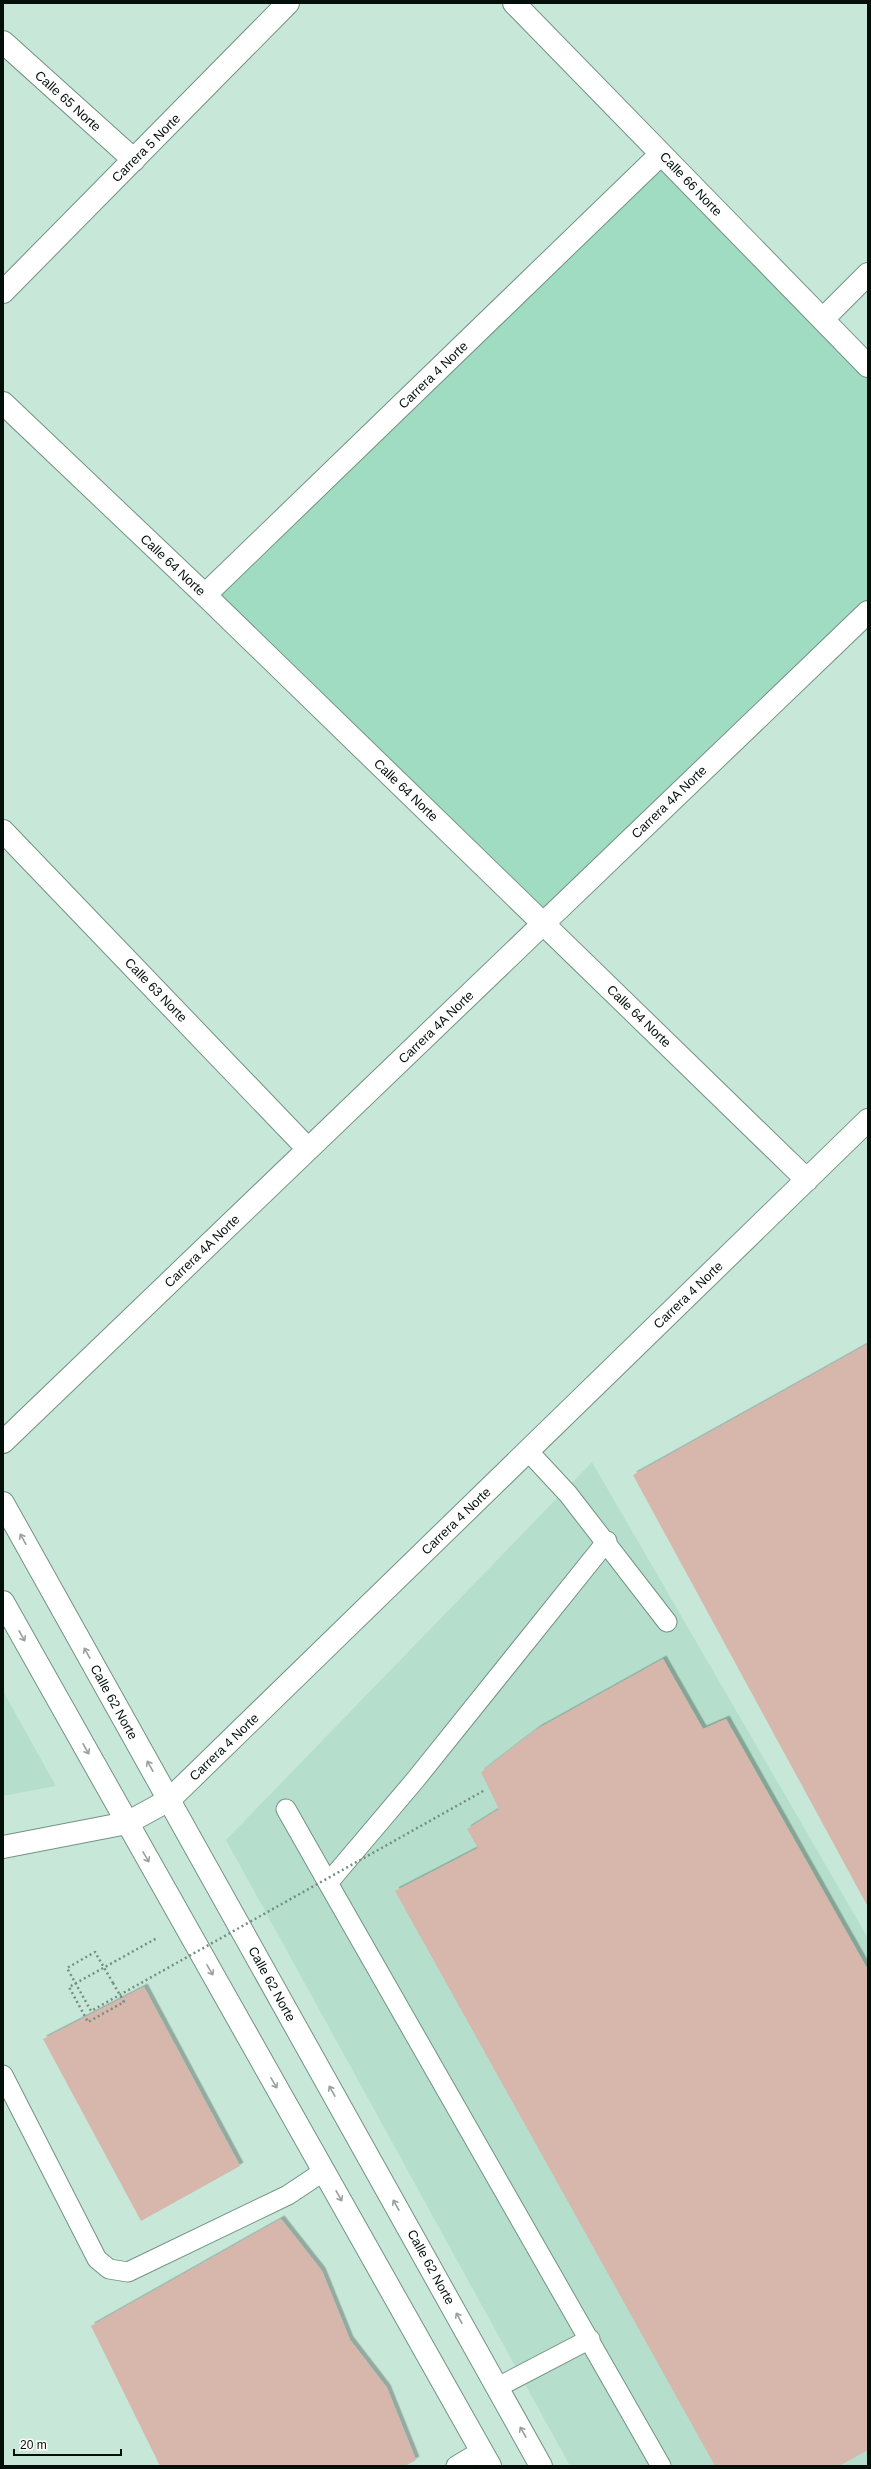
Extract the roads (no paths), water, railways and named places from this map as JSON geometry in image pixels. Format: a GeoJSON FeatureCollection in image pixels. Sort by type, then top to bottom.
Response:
{"type":"FeatureCollection","features":[{"type":"Feature","properties":{"kind":"street","name":"Carrera 5 Norte"},"geometry":{"type":"LineString","coordinates":[[3,292],[288,3]]}},
{"type":"Feature","properties":{"kind":"street","name":"Calle 66 Norte"},"geometry":{"type":"LineString","coordinates":[[514,3],[868,366]]}},
{"type":"Feature","properties":{"kind":"street","name":"Calle 65 Norte"},"geometry":{"type":"LineString","coordinates":[[3,42],[134,160]]}},
{"type":"Feature","properties":{"kind":"street","name":"Carrera 4 Norte"},"geometry":{"type":"LineString","coordinates":[[205,595],[661,154]]}},
{"type":"Feature","properties":{"kind":"street"},"geometry":{"type":"LineString","coordinates":[[823,319],[868,274]]}},
{"type":"Feature","properties":{"kind":"street","name":"Calle 64 Norte"},"geometry":{"type":"LineString","coordinates":[[3,404],[205,595],[807,1180]]}},
{"type":"Feature","properties":{"kind":"street","name":"Carrera 4A Norte"},"geometry":{"type":"LineString","coordinates":[[3,1442],[868,612]]}},
{"type":"Feature","properties":{"kind":"street","name":"Calle 63 Norte"},"geometry":{"type":"LineString","coordinates":[[3,831],[308,1149]]}},
{"type":"Feature","properties":{"kind":"street","name":"Carrera 4 Norte"},"geometry":{"type":"LineString","coordinates":[[3,1847],[127,1823],[169,1800],[868,1120]]}},
{"type":"Feature","properties":{"kind":"street","name":"Calle 62 Norte"},"geometry":{"type":"LineString","coordinates":[[3,1503],[541,2466]]}},
{"type":"Feature","properties":{"kind":"street"},"geometry":{"type":"LineString","coordinates":[[3,1602],[486,2459]]}},
{"type":"Feature","properties":{"kind":"lane"},"geometry":{"type":"LineString","coordinates":[[528,1451],[568,1494],[607,1541],[667,1622]]}},
{"type":"Feature","properties":{"kind":"lane"},"geometry":{"type":"LineString","coordinates":[[328,1883],[416,1779],[607,1541]]}},
{"type":"Feature","properties":{"kind":"lane"},"geometry":{"type":"LineString","coordinates":[[286,1809],[590,2339],[661,2466]]}},
{"type":"Feature","properties":{"kind":"lane"},"geometry":{"type":"LineString","coordinates":[[3,2075],[97,2259],[109,2269],[128,2272],[288,2195],[324,2171]]}},
{"type":"Feature","properties":{"kind":"lane"},"geometry":{"type":"LineString","coordinates":[[498,2387],[590,2339]]}},
{"type":"Feature","properties":{"kind":"lane"},"geometry":{"type":"LineString","coordinates":[[456,2466],[486,2459]]}}]}
